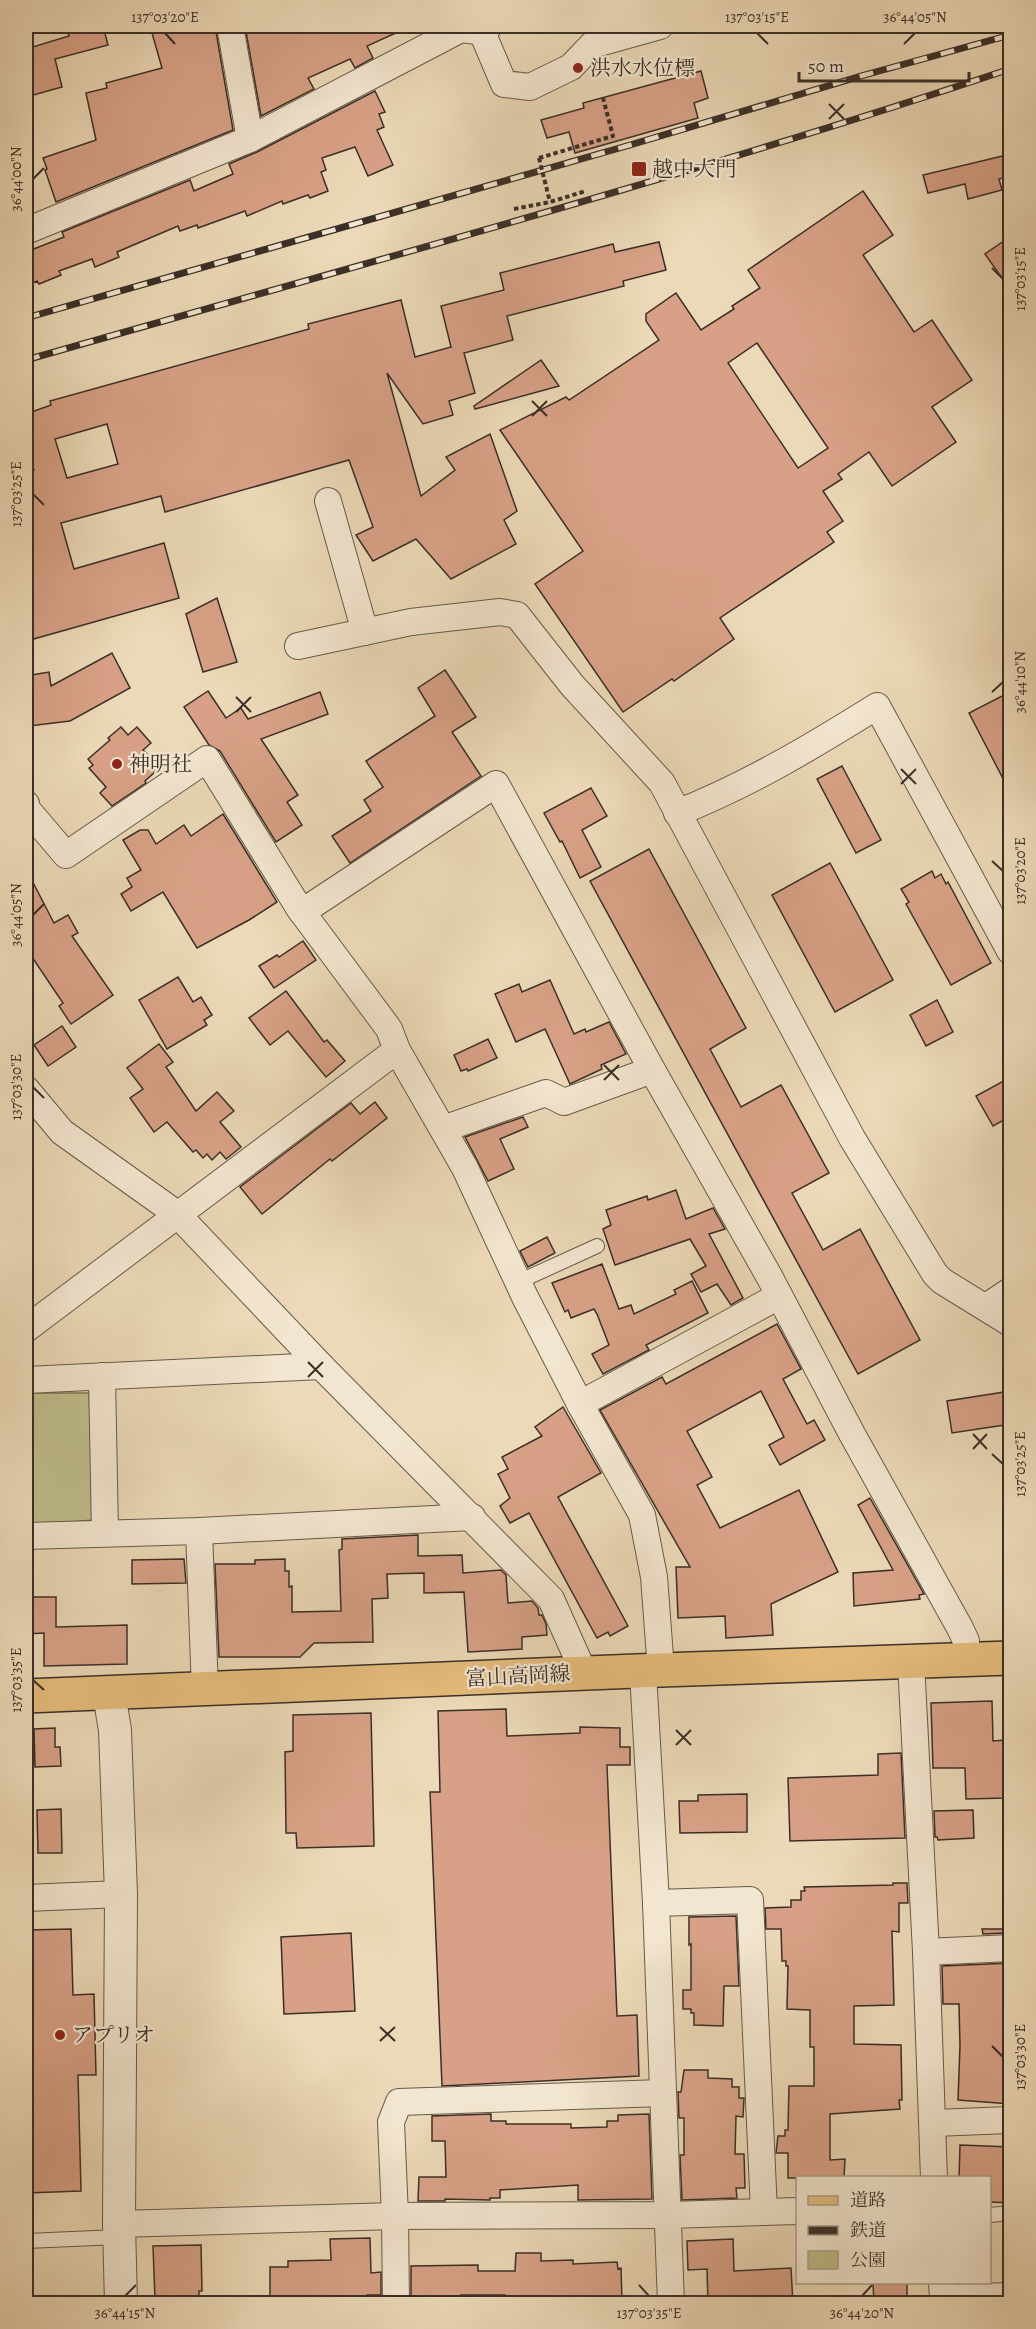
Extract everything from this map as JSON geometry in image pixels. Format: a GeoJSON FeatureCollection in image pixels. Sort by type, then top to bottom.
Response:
{"type":"FeatureCollection","features":[{"type":"Feature","properties":{"kind":"main road","name":"富山高岡線"},"geometry":{"type":"LineString","coordinates":[[26,1696],[1011,1658]]}},
{"type":"Feature","properties":{"kind":"street"},"geometry":{"type":"LineString","coordinates":[[231,26],[250,139]]}},
{"type":"Feature","properties":{"kind":"street"},"geometry":{"type":"LineString","coordinates":[[26,231],[250,139],[461,29],[485,29],[504,84],[530,87],[571,67],[589,35],[660,26]]}},
{"type":"Feature","properties":{"kind":"street"},"geometry":{"type":"LineString","coordinates":[[328,501],[365,632]]}},
{"type":"Feature","properties":{"kind":"street"},"geometry":{"type":"LineString","coordinates":[[298,646],[411,622],[500,612],[517,615],[572,685],[662,783],[852,1138],[935,1274],[942,1281],[1011,1323]]}},
{"type":"Feature","properties":{"kind":"street"},"geometry":{"type":"LineString","coordinates":[[677,813],[727,792],[814,745],[877,706],[1011,951]]}},
{"type":"Feature","properties":{"kind":"street"},"geometry":{"type":"LineString","coordinates":[[26,807],[66,855],[207,759],[302,912],[389,1029],[397,1050],[465,1168],[518,1282],[580,1404],[642,1515],[654,1577],[652,1671],[656,1903],[671,2304]]}},
{"type":"Feature","properties":{"kind":"street"},"geometry":{"type":"LineString","coordinates":[[302,912],[496,784],[960,1628],[966,1641],[965,1660]]}},
{"type":"Feature","properties":{"kind":"street"},"geometry":{"type":"LineString","coordinates":[[26,1329],[397,1050]]}},
{"type":"Feature","properties":{"kind":"street"},"geometry":{"type":"LineString","coordinates":[[443,1129],[546,1093],[564,1102],[652,1070]]}},
{"type":"Feature","properties":{"kind":"street"},"geometry":{"type":"LineString","coordinates":[[26,1089],[62,1132],[177,1214],[321,1366],[551,1599],[584,1673]]}},
{"type":"Feature","properties":{"kind":"street"},"geometry":{"type":"LineString","coordinates":[[986,1307],[1011,1291]]}},
{"type":"Feature","properties":{"kind":"street"},"geometry":{"type":"LineString","coordinates":[[580,1404],[779,1296]]}},
{"type":"Feature","properties":{"kind":"street"},"geometry":{"type":"LineString","coordinates":[[26,1380],[321,1366]]}},
{"type":"Feature","properties":{"kind":"street"},"geometry":{"type":"LineString","coordinates":[[102,1376],[105,1533]]}},
{"type":"Feature","properties":{"kind":"street"},"geometry":{"type":"LineString","coordinates":[[26,1536],[200,1531],[472,1517]]}},
{"type":"Feature","properties":{"kind":"street"},"geometry":{"type":"LineString","coordinates":[[200,1531],[205,1690]]}},
{"type":"Feature","properties":{"kind":"street"},"geometry":{"type":"LineString","coordinates":[[911,1662],[934,2123],[934,2176]]}},
{"type":"Feature","properties":{"kind":"street"},"geometry":{"type":"LineString","coordinates":[[109,1694],[114,1730],[121,1894],[119,2231],[121,2304]]}},
{"type":"Feature","properties":{"kind":"street"},"geometry":{"type":"LineString","coordinates":[[26,1898],[121,1894]]}},
{"type":"Feature","properties":{"kind":"street"},"geometry":{"type":"LineString","coordinates":[[656,1903],[750,1900],[764,2212]]}},
{"type":"Feature","properties":{"kind":"street"},"geometry":{"type":"LineString","coordinates":[[926,1952],[1011,1948]]}},
{"type":"Feature","properties":{"kind":"street"},"geometry":{"type":"LineString","coordinates":[[396,2304],[391,2122],[399,2102],[662,2093]]}},
{"type":"Feature","properties":{"kind":"street"},"geometry":{"type":"LineString","coordinates":[[934,2123],[1011,2120]]}},
{"type":"Feature","properties":{"kind":"street"},"geometry":{"type":"LineString","coordinates":[[119,2231],[395,2216],[669,2216],[796,2211]]}},
{"type":"Feature","properties":{"kind":"street"},"geometry":{"type":"LineString","coordinates":[[942,2284],[943,2298],[1011,2296]]}},
{"type":"Feature","properties":{"kind":"lane"},"geometry":{"type":"LineString","coordinates":[[518,1282],[597,1246]]}},
{"type":"Feature","properties":{"kind":"lane"},"geometry":{"type":"LineString","coordinates":[[991,2215],[1011,2213]]}},
{"type":"Feature","properties":{"kind":"lane"},"geometry":{"type":"LineString","coordinates":[[26,2241],[119,2231]]}},
{"type":"Feature","properties":{"kind":"path"},"geometry":{"type":"LineString","coordinates":[[550,202],[539,158],[613,136],[603,98]]}},
{"type":"Feature","properties":{"kind":"path"},"geometry":{"type":"LineString","coordinates":[[514,209],[550,202],[586,191]]}},
{"type":"Feature","properties":{"kind":"green space"},"geometry":{"type":"Polygon","coordinates":[[[26,1393],[89,1393],[94,1520],[26,1525],[26,1393]]]}},
{"type":"Feature","properties":{"kind":"building"},"geometry":{"type":"Polygon","coordinates":[[[74,26],[103,26],[108,45],[55,59],[62,87],[26,97],[26,49],[69,36],[68,32],[76,30],[74,26]]]}},
{"type":"Feature","properties":{"kind":"building"},"geometry":{"type":"Polygon","coordinates":[[[150,26],[215,26],[233,130],[56,202],[43,158],[96,140],[86,93],[107,88],[106,83],[162,68],[150,26]]]}},
{"type":"Feature","properties":{"kind":"building"},"geometry":{"type":"Polygon","coordinates":[[[245,26],[411,26],[367,46],[373,58],[355,68],[350,59],[308,78],[314,89],[261,116],[245,26]]]}},
{"type":"Feature","properties":{"kind":"building"},"geometry":{"type":"Polygon","coordinates":[[[701,71],[708,98],[694,103],[698,118],[575,153],[569,132],[547,138],[541,120],[584,108],[583,103],[701,71]]]}},
{"type":"Feature","properties":{"kind":"building"},"geometry":{"type":"Polygon","coordinates":[[[375,91],[385,112],[379,114],[384,127],[377,130],[393,165],[368,176],[355,147],[322,158],[326,170],[321,172],[328,191],[283,204],[282,201],[247,216],[245,211],[198,228],[197,225],[180,231],[178,226],[117,252],[119,257],[95,267],[92,259],[59,271],[61,275],[39,284],[37,281],[26,286],[26,252],[64,237],[62,232],[190,180],[194,191],[233,174],[229,164],[375,91]]]}},
{"type":"Feature","properties":{"kind":"building"},"geometry":{"type":"Polygon","coordinates":[[[1011,154],[1011,176],[999,179],[1002,190],[968,199],[965,184],[928,193],[923,175],[1011,154]]]}},
{"type":"Feature","properties":{"kind":"building"},"geometry":{"type":"Polygon","coordinates":[[[863,191],[893,235],[863,255],[914,332],[932,320],[972,380],[932,407],[956,442],[892,486],[869,452],[838,474],[842,479],[823,491],[843,521],[827,532],[834,542],[720,618],[734,639],[674,681],[672,679],[623,712],[535,584],[583,551],[500,430],[566,397],[569,400],[659,340],[646,321],[646,314],[676,293],[701,330],[734,309],[732,306],[760,288],[748,270],[863,191]],[[757,343],[728,363],[798,468],[828,448],[757,343]]]}},
{"type":"Feature","properties":{"kind":"building"},"geometry":{"type":"Polygon","coordinates":[[[1011,236],[1011,291],[985,254],[1011,236]]]}},
{"type":"Feature","properties":{"kind":"building"},"geometry":{"type":"Polygon","coordinates":[[[659,242],[666,270],[623,281],[624,286],[507,316],[513,340],[464,353],[475,393],[449,401],[453,415],[423,424],[387,373],[421,496],[455,470],[446,457],[490,434],[517,511],[504,520],[516,544],[451,579],[416,539],[373,561],[356,535],[373,527],[349,460],[165,512],[161,496],[61,523],[74,569],[164,543],[179,598],[30,640],[26,626],[26,593],[31,591],[26,572],[26,473],[34,470],[26,444],[26,414],[51,405],[50,401],[309,329],[308,324],[401,300],[415,357],[451,347],[441,306],[504,290],[500,273],[613,244],[615,252],[659,242]],[[107,424],[55,439],[67,478],[118,464],[107,424]]]}},
{"type":"Feature","properties":{"kind":"building"},"geometry":{"type":"Polygon","coordinates":[[[541,360],[559,386],[475,409],[474,406],[541,360]]]}},
{"type":"Feature","properties":{"kind":"building"},"geometry":{"type":"Polygon","coordinates":[[[217,598],[237,662],[203,672],[186,614],[217,598]]]}},
{"type":"Feature","properties":{"kind":"building"},"geometry":{"type":"Polygon","coordinates":[[[112,653],[130,688],[70,721],[29,726],[26,676],[49,672],[51,686],[112,653]]]}},
{"type":"Feature","properties":{"kind":"building"},"geometry":{"type":"Polygon","coordinates":[[[445,670],[476,717],[452,732],[481,776],[350,863],[332,836],[371,811],[364,800],[383,787],[366,761],[435,716],[418,688],[445,670]]]}},
{"type":"Feature","properties":{"kind":"building"},"geometry":{"type":"Polygon","coordinates":[[[208,691],[226,718],[241,708],[248,719],[320,692],[328,714],[261,739],[298,795],[287,802],[302,825],[276,842],[220,751],[209,745],[184,707],[208,691]]]}},
{"type":"Feature","properties":{"kind":"building"},"geometry":{"type":"Polygon","coordinates":[[[1004,695],[1011,708],[1011,794],[969,713],[1004,695]]]}},
{"type":"Feature","properties":{"kind":"building"},"geometry":{"type":"Polygon","coordinates":[[[121,727],[128,735],[137,727],[151,743],[143,750],[148,755],[144,759],[155,772],[145,781],[146,783],[112,806],[100,793],[106,787],[89,768],[93,765],[88,759],[121,727]]]}},
{"type":"Feature","properties":{"kind":"building"},"geometry":{"type":"Polygon","coordinates":[[[842,766],[881,840],[856,853],[817,779],[842,766]]]}},
{"type":"Feature","properties":{"kind":"building"},"geometry":{"type":"Polygon","coordinates":[[[591,788],[607,816],[582,830],[601,867],[580,878],[562,841],[560,842],[544,813],[591,788]]]}},
{"type":"Feature","properties":{"kind":"building"},"geometry":{"type":"Polygon","coordinates":[[[223,814],[277,902],[197,948],[163,892],[131,911],[121,894],[132,887],[127,878],[141,870],[123,840],[140,830],[148,830],[156,844],[184,825],[191,836],[223,814]]]}},
{"type":"Feature","properties":{"kind":"building"},"geometry":{"type":"Polygon","coordinates":[[[649,849],[746,1028],[710,1049],[741,1107],[781,1085],[829,1173],[792,1193],[823,1250],[860,1229],[920,1340],[858,1374],[590,881],[649,849]]]}},
{"type":"Feature","properties":{"kind":"building"},"geometry":{"type":"Polygon","coordinates":[[[830,863],[893,980],[835,1012],[772,895],[830,863]]]}},
{"type":"Feature","properties":{"kind":"building"},"geometry":{"type":"Polygon","coordinates":[[[26,869],[54,923],[68,915],[78,933],[72,936],[113,995],[71,1024],[59,1006],[63,1003],[32,957],[26,960],[26,869]]]}},
{"type":"Feature","properties":{"kind":"building"},"geometry":{"type":"Polygon","coordinates":[[[932,871],[935,878],[941,874],[946,884],[948,882],[991,963],[951,985],[906,904],[909,902],[901,889],[932,871]]]}},
{"type":"Feature","properties":{"kind":"building"},"geometry":{"type":"Polygon","coordinates":[[[303,941],[316,960],[274,988],[259,966],[277,955],[279,957],[303,941]]]}},
{"type":"Feature","properties":{"kind":"building"},"geometry":{"type":"Polygon","coordinates":[[[178,977],[193,1002],[201,997],[212,1015],[204,1020],[207,1025],[167,1049],[139,1000],[178,977]]]}},
{"type":"Feature","properties":{"kind":"building"},"geometry":{"type":"Polygon","coordinates":[[[550,980],[574,1034],[585,1029],[586,1032],[609,1022],[626,1054],[601,1065],[602,1069],[570,1084],[545,1029],[516,1042],[495,994],[519,984],[522,992],[550,980]]]}},
{"type":"Feature","properties":{"kind":"building"},"geometry":{"type":"Polygon","coordinates":[[[286,991],[324,1042],[327,1040],[345,1061],[326,1077],[288,1031],[270,1045],[249,1018],[286,991]]]}},
{"type":"Feature","properties":{"kind":"building"},"geometry":{"type":"Polygon","coordinates":[[[937,1000],[953,1032],[926,1046],[910,1015],[937,1000]]]}},
{"type":"Feature","properties":{"kind":"building"},"geometry":{"type":"Polygon","coordinates":[[[62,1026],[76,1047],[48,1066],[34,1045],[62,1026]]]}},
{"type":"Feature","properties":{"kind":"building"},"geometry":{"type":"Polygon","coordinates":[[[488,1039],[497,1058],[468,1071],[467,1069],[461,1071],[454,1055],[488,1039]]]}},
{"type":"Feature","properties":{"kind":"building"},"geometry":{"type":"Polygon","coordinates":[[[159,1044],[173,1062],[166,1067],[196,1111],[217,1092],[234,1111],[220,1122],[241,1147],[226,1159],[220,1152],[212,1160],[207,1154],[203,1158],[196,1150],[193,1152],[167,1122],[154,1132],[130,1098],[143,1089],[127,1068],[159,1044]]]}},
{"type":"Feature","properties":{"kind":"building"},"geometry":{"type":"Polygon","coordinates":[[[1011,1077],[1011,1116],[993,1126],[976,1096],[1011,1077]]]}},
{"type":"Feature","properties":{"kind":"building"},"geometry":{"type":"Polygon","coordinates":[[[375,1102],[387,1118],[332,1161],[330,1159],[262,1214],[240,1187],[351,1103],[360,1114],[375,1102]]]}},
{"type":"Feature","properties":{"kind":"building"},"geometry":{"type":"Polygon","coordinates":[[[523,1117],[528,1127],[500,1139],[514,1169],[488,1181],[465,1137],[523,1117]]]}},
{"type":"Feature","properties":{"kind":"building"},"geometry":{"type":"Polygon","coordinates":[[[676,1190],[686,1219],[713,1208],[725,1229],[709,1234],[743,1298],[731,1305],[717,1284],[701,1292],[691,1274],[706,1266],[690,1239],[615,1265],[603,1229],[611,1225],[606,1210],[647,1196],[648,1200],[676,1190]]]}},
{"type":"Feature","properties":{"kind":"building"},"geometry":{"type":"Polygon","coordinates":[[[547,1237],[555,1253],[528,1267],[520,1251],[547,1237]]]}},
{"type":"Feature","properties":{"kind":"building"},"geometry":{"type":"Polygon","coordinates":[[[602,1264],[619,1309],[631,1305],[634,1314],[676,1294],[674,1290],[692,1281],[708,1313],[646,1345],[649,1350],[603,1374],[592,1354],[609,1345],[597,1314],[594,1309],[571,1318],[568,1310],[565,1312],[552,1283],[602,1264]]]}},
{"type":"Feature","properties":{"kind":"building"},"geometry":{"type":"Polygon","coordinates":[[[777,1324],[801,1369],[783,1379],[807,1424],[814,1420],[825,1440],[780,1465],[769,1445],[784,1437],[761,1391],[687,1431],[712,1477],[697,1485],[720,1528],[799,1490],[838,1572],[771,1604],[773,1635],[726,1638],[725,1616],[678,1618],[676,1567],[690,1567],[600,1410],[662,1377],[666,1384],[777,1324]]]}},
{"type":"Feature","properties":{"kind":"building"},"geometry":{"type":"Polygon","coordinates":[[[1011,1391],[1011,1424],[952,1433],[947,1401],[1011,1391]]]}},
{"type":"Feature","properties":{"kind":"building"},"geometry":{"type":"Polygon","coordinates":[[[563,1407],[601,1473],[558,1497],[628,1626],[610,1636],[608,1632],[597,1638],[529,1513],[510,1523],[500,1506],[510,1498],[498,1474],[508,1469],[502,1457],[542,1436],[535,1427],[563,1407]]]}},
{"type":"Feature","properties":{"kind":"building"},"geometry":{"type":"Polygon","coordinates":[[[870,1498],[924,1594],[919,1595],[920,1599],[854,1606],[853,1573],[893,1570],[858,1505],[870,1498]]]}},
{"type":"Feature","properties":{"kind":"building"},"geometry":{"type":"Polygon","coordinates":[[[418,1535],[418,1556],[462,1555],[463,1573],[501,1570],[506,1575],[508,1603],[532,1601],[546,1624],[547,1635],[522,1637],[522,1649],[468,1652],[464,1592],[424,1593],[424,1573],[387,1574],[388,1598],[372,1599],[373,1642],[314,1643],[300,1657],[219,1657],[215,1564],[255,1564],[255,1560],[285,1559],[285,1571],[289,1571],[289,1587],[292,1586],[292,1612],[341,1611],[339,1550],[342,1549],[342,1539],[418,1535]]]}},
{"type":"Feature","properties":{"kind":"building"},"geometry":{"type":"Polygon","coordinates":[[[184,1559],[186,1583],[132,1584],[132,1560],[184,1559]]]}},
{"type":"Feature","properties":{"kind":"building"},"geometry":{"type":"Polygon","coordinates":[[[26,1597],[56,1597],[56,1627],[127,1625],[127,1664],[44,1666],[44,1633],[26,1634],[26,1597]]]}},
{"type":"Feature","properties":{"kind":"building"},"geometry":{"type":"Polygon","coordinates":[[[992,1701],[993,1741],[1005,1740],[1006,1798],[966,1799],[965,1768],[933,1768],[931,1703],[992,1701]]]}},
{"type":"Feature","properties":{"kind":"building"},"geometry":{"type":"Polygon","coordinates":[[[506,1709],[507,1736],[580,1733],[580,1727],[620,1728],[620,1747],[630,1747],[630,1765],[607,1765],[617,2016],[637,2015],[639,2076],[442,2086],[430,1792],[440,1792],[438,1711],[506,1709]]]}},
{"type":"Feature","properties":{"kind":"building"},"geometry":{"type":"Polygon","coordinates":[[[371,1713],[374,1846],[297,1848],[296,1833],[286,1833],[285,1752],[293,1751],[293,1715],[371,1713]]]}},
{"type":"Feature","properties":{"kind":"building"},"geometry":{"type":"Polygon","coordinates":[[[55,1728],[55,1747],[60,1747],[61,1766],[35,1767],[34,1729],[55,1728]]]}},
{"type":"Feature","properties":{"kind":"building"},"geometry":{"type":"Polygon","coordinates":[[[901,1753],[905,1838],[790,1841],[788,1778],[878,1775],[878,1754],[901,1753]]]}},
{"type":"Feature","properties":{"kind":"building"},"geometry":{"type":"Polygon","coordinates":[[[747,1794],[747,1832],[680,1833],[679,1801],[698,1801],[698,1795],[747,1794]]]}},
{"type":"Feature","properties":{"kind":"building"},"geometry":{"type":"Polygon","coordinates":[[[61,1809],[62,1853],[38,1853],[37,1810],[61,1809]]]}},
{"type":"Feature","properties":{"kind":"building"},"geometry":{"type":"Polygon","coordinates":[[[973,1810],[974,1838],[938,1840],[935,1837],[934,1811],[973,1810]]]}},
{"type":"Feature","properties":{"kind":"building"},"geometry":{"type":"Polygon","coordinates":[[[893,1883],[907,1883],[908,1903],[899,1903],[899,1932],[892,1931],[894,2005],[854,2006],[854,2044],[901,2045],[902,2100],[899,2100],[900,2109],[830,2114],[830,2160],[845,2159],[844,2176],[788,2178],[788,2153],[776,2153],[778,2136],[785,2136],[785,2130],[788,2130],[789,2086],[814,2086],[814,2047],[810,2047],[810,2010],[787,2009],[788,1966],[786,1966],[786,1961],[782,1961],[781,1929],[766,1929],[765,1908],[791,1907],[791,1900],[801,1900],[801,1891],[805,1891],[804,1887],[893,1885],[893,1883]]]}},
{"type":"Feature","properties":{"kind":"building"},"geometry":{"type":"Polygon","coordinates":[[[736,1916],[739,1986],[724,1986],[723,2026],[694,2025],[694,2013],[691,2013],[691,2009],[683,2009],[683,1990],[691,1990],[689,1917],[736,1916]]]}},
{"type":"Feature","properties":{"kind":"building","name":"アプリオ"},"geometry":{"type":"Polygon","coordinates":[[[71,1929],[73,1995],[94,1994],[96,2075],[78,2075],[81,2191],[26,2193],[26,1930],[71,1929]]]}},
{"type":"Feature","properties":{"kind":"building"},"geometry":{"type":"Polygon","coordinates":[[[982,1929],[1005,1929],[1005,1933],[983,1934],[982,1929]]]}},
{"type":"Feature","properties":{"kind":"building"},"geometry":{"type":"Polygon","coordinates":[[[351,1933],[355,2011],[284,2014],[281,1937],[351,1933]]]}},
{"type":"Feature","properties":{"kind":"building"},"geometry":{"type":"Polygon","coordinates":[[[1011,1963],[1011,2104],[958,2100],[959,2004],[943,2004],[942,1966],[1011,1963]]]}},
{"type":"Feature","properties":{"kind":"building"},"geometry":{"type":"Polygon","coordinates":[[[684,2070],[708,2070],[708,2078],[732,2079],[732,2087],[739,2087],[739,2098],[744,2098],[743,2117],[736,2116],[735,2154],[744,2154],[745,2188],[736,2188],[737,2198],[682,2200],[680,2155],[684,2155],[684,2118],[679,2118],[678,2092],[681,2092],[684,2070]]]}},
{"type":"Feature","properties":{"kind":"building"},"geometry":{"type":"Polygon","coordinates":[[[491,2114],[491,2121],[506,2121],[506,2124],[571,2124],[571,2128],[607,2127],[607,2121],[618,2121],[618,2115],[649,2114],[652,2199],[578,2200],[578,2185],[500,2190],[500,2198],[490,2198],[490,2200],[418,2201],[419,2177],[446,2177],[445,2141],[432,2141],[432,2116],[491,2114]]]}},
{"type":"Feature","properties":{"kind":"building"},"geometry":{"type":"Polygon","coordinates":[[[960,2145],[1011,2147],[1011,2203],[991,2202],[991,2176],[959,2176],[960,2145]]]}},
{"type":"Feature","properties":{"kind":"building"},"geometry":{"type":"Polygon","coordinates":[[[370,2238],[371,2273],[381,2272],[381,2295],[367,2295],[368,2304],[270,2304],[270,2267],[288,2267],[288,2261],[331,2260],[330,2239],[370,2238]]]}},
{"type":"Feature","properties":{"kind":"building"},"geometry":{"type":"Polygon","coordinates":[[[733,2239],[734,2271],[791,2268],[793,2304],[708,2304],[707,2269],[688,2270],[687,2241],[733,2239]]]}},
{"type":"Feature","properties":{"kind":"building"},"geometry":{"type":"Polygon","coordinates":[[[201,2245],[202,2291],[199,2291],[199,2304],[161,2304],[161,2299],[155,2299],[153,2246],[201,2245]]]}},
{"type":"Feature","properties":{"kind":"building"},"geometry":{"type":"Polygon","coordinates":[[[516,2253],[541,2253],[541,2261],[573,2260],[573,2264],[617,2262],[618,2269],[621,2268],[622,2301],[619,2304],[505,2304],[505,2295],[461,2295],[461,2304],[411,2304],[411,2266],[478,2265],[478,2271],[515,2271],[516,2253]]]}},
{"type":"Feature","properties":{"kind":"building"},"geometry":{"type":"Polygon","coordinates":[[[873,2284],[907,2284],[905,2304],[874,2304],[873,2284]]]}},
{"type":"Feature","properties":{"kind":"railway"},"geometry":{"type":"LineString","coordinates":[[26,318],[1010,35]]}},
{"type":"Feature","properties":{"kind":"railway"},"geometry":{"type":"LineString","coordinates":[[26,360],[643,184],[1010,69]]}},
{"type":"Feature","properties":{"kind":"place","name":"洪水水位標"},"geometry":{"type":"Point","coordinates":[578,68]}},
{"type":"Feature","properties":{"kind":"place","name":"越中大門"},"geometry":{"type":"Point","coordinates":[639,169]}},
{"type":"Feature","properties":{"kind":"place","name":"神明社"},"geometry":{"type":"Point","coordinates":[117,764]}},
{"type":"Feature","properties":{"kind":"place","name":"アプリオ"},"geometry":{"type":"Point","coordinates":[60,2035]}}]}
